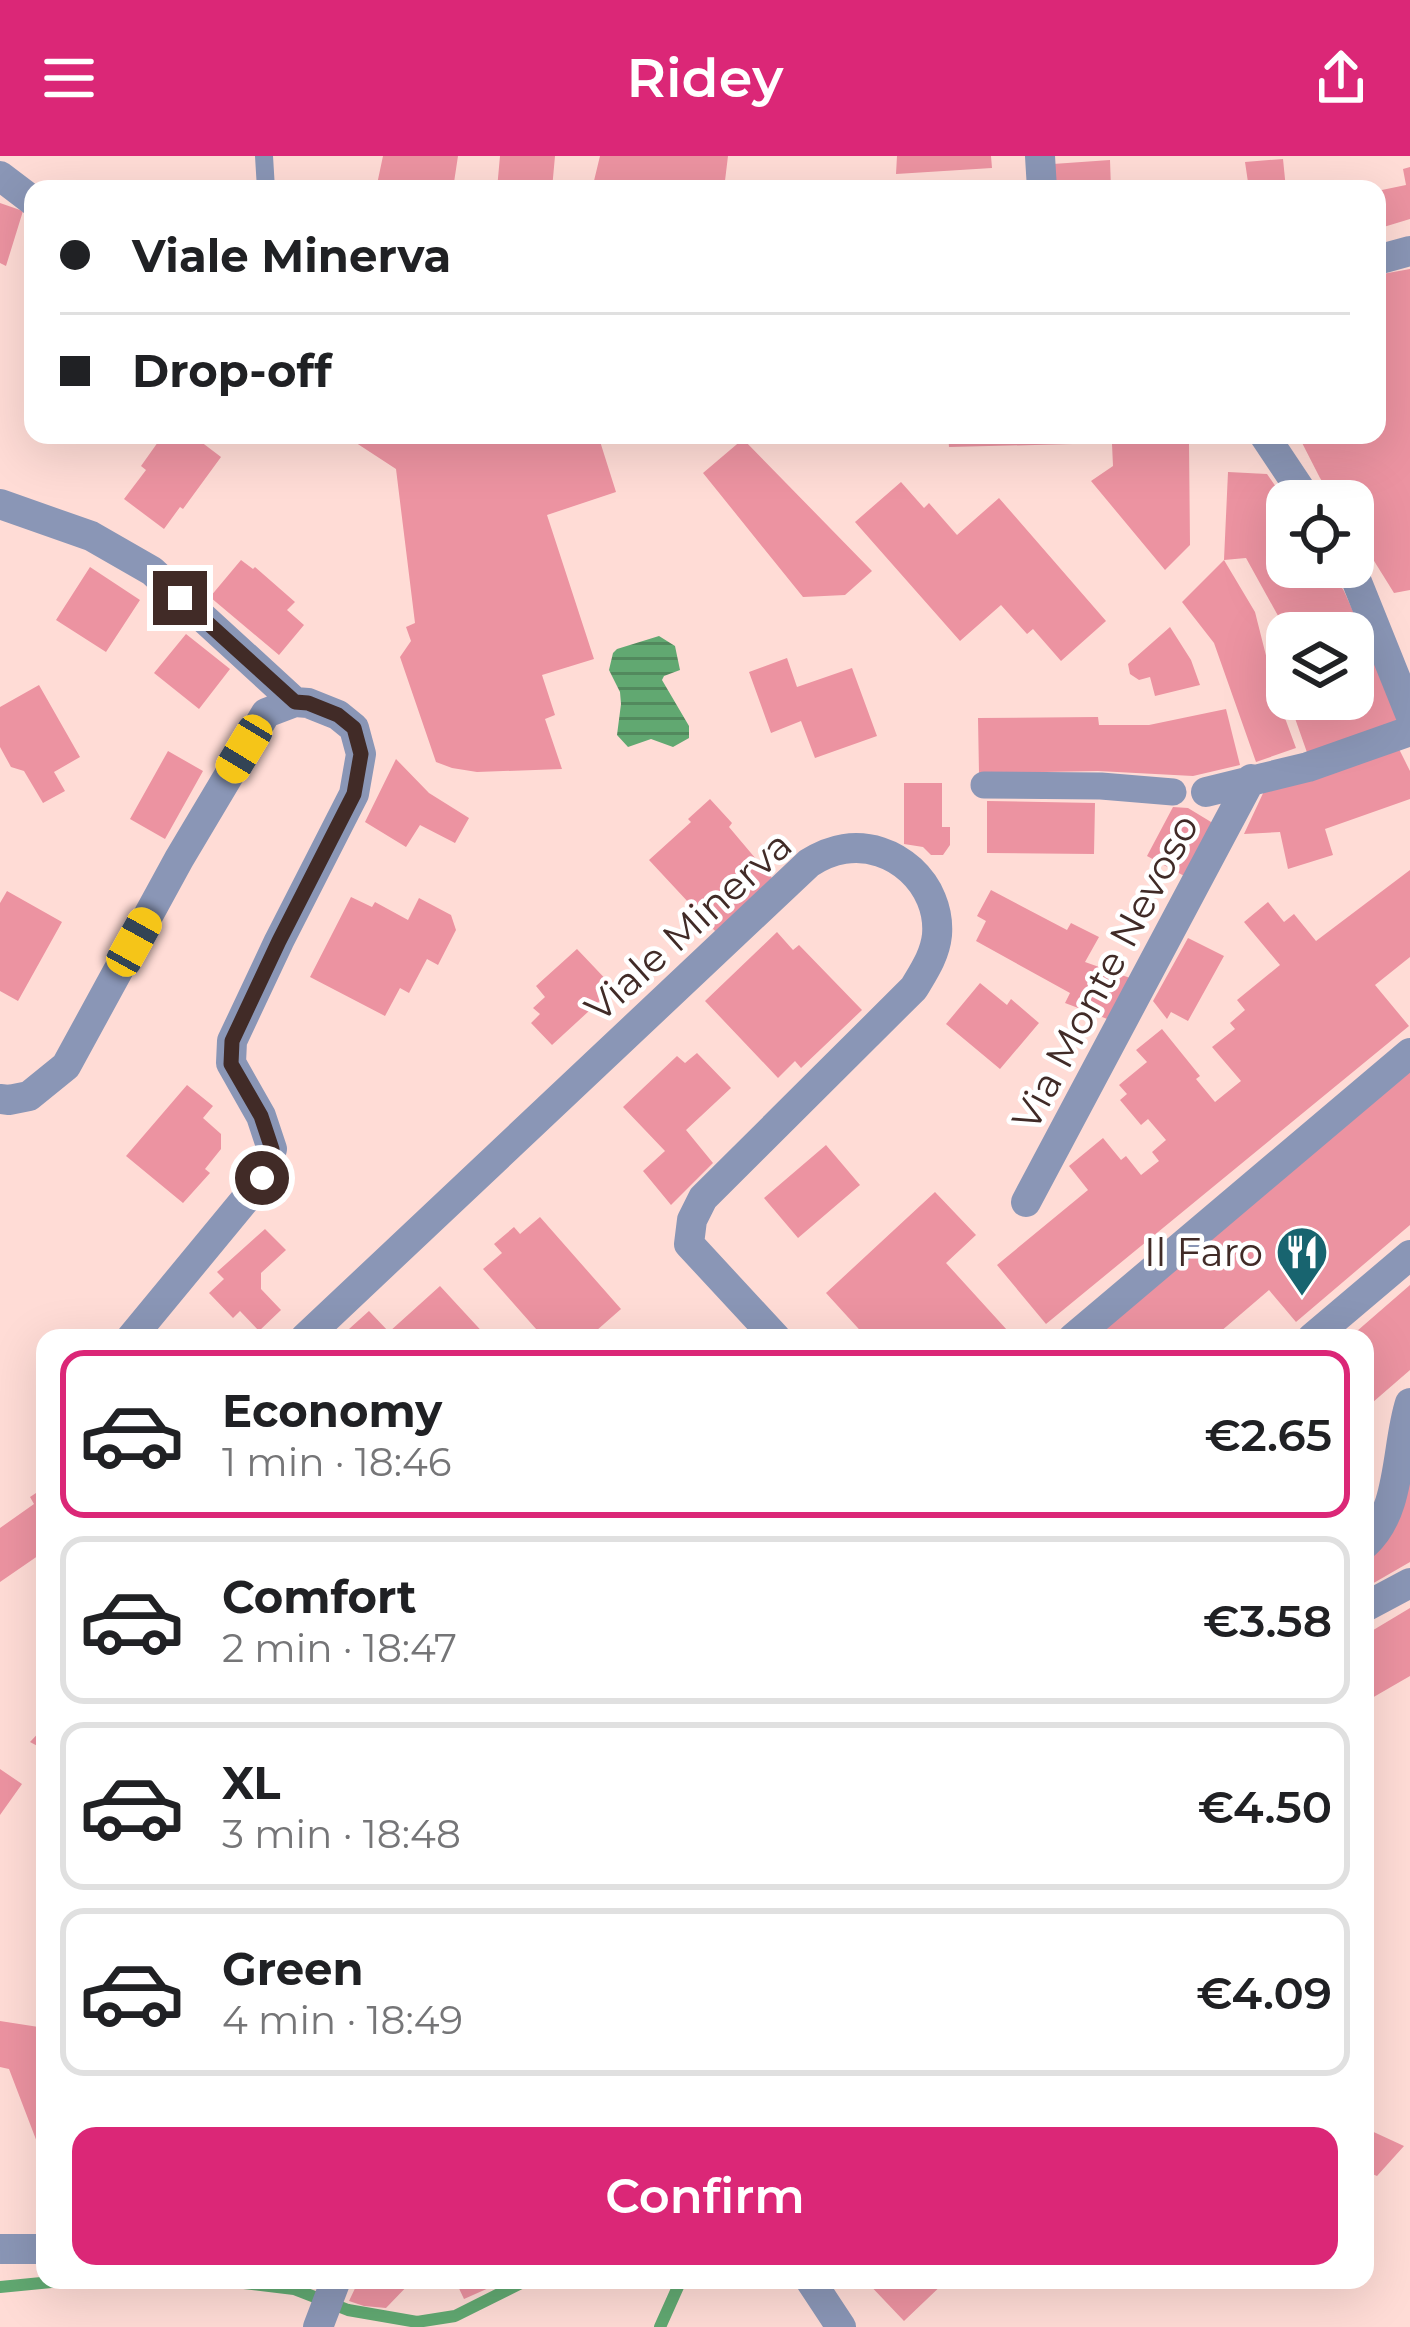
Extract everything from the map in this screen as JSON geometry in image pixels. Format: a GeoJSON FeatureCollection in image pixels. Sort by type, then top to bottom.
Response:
{"type":"FeatureCollection","features":[{"type":"Feature","properties":{"kind":"street"},"geometry":{"type":"LineString","coordinates":[[0,176],[24,194]]}},
{"type":"Feature","properties":{"kind":"street"},"geometry":{"type":"LineString","coordinates":[[1270,444],[1294,480]]}},
{"type":"Feature","properties":{"kind":"street"},"geometry":{"type":"LineString","coordinates":[[0,504],[91,536],[152,572],[295,702]]}},
{"type":"Feature","properties":{"kind":"street"},"geometry":{"type":"LineString","coordinates":[[1359,588],[1410,713]]}},
{"type":"Feature","properties":{"kind":"street"},"geometry":{"type":"LineString","coordinates":[[3,1101],[29,1096],[66,1066],[266,713],[295,702],[308,703],[338,715],[354,728],[361,754],[354,794],[232,1041],[231,1064],[261,1116],[272,1149],[262,1178],[137,1329]]}},
{"type":"Feature","properties":{"kind":"street"},"geometry":{"type":"LineString","coordinates":[[1206,792],[1308,767],[1410,730]]}},
{"type":"Feature","properties":{"kind":"street","name":"Via Monte Nevoso"},"geometry":{"type":"LineString","coordinates":[[1026,1202],[1251,779]]}},
{"type":"Feature","properties":{"kind":"street"},"geometry":{"type":"LineString","coordinates":[[984,785],[1173,792]]}},
{"type":"Feature","properties":{"kind":"street","name":"Viale Minerva"},"geometry":{"type":"LineString","coordinates":[[315,1329],[808,863],[827,853],[869,848],[907,866],[932,899],[937,940],[931,960],[914,988],[703,1198],[692,1220],[688,1244],[768,1329]]}},
{"type":"Feature","properties":{"kind":"street"},"geometry":{"type":"LineString","coordinates":[[1084,1329],[1410,1053]]}},
{"type":"Feature","properties":{"kind":"street"},"geometry":{"type":"LineString","coordinates":[[1323,1329],[1410,1256]]}},
{"type":"Feature","properties":{"kind":"street"},"geometry":{"type":"LineString","coordinates":[[1374,1536],[1396,1482],[1410,1403]]}},
{"type":"Feature","properties":{"kind":"street"},"geometry":{"type":"LineString","coordinates":[[1374,1602],[1410,1583]]}},
{"type":"Feature","properties":{"kind":"street"},"geometry":{"type":"LineString","coordinates":[[0,2249],[36,2249]]}},
{"type":"Feature","properties":{"kind":"street"},"geometry":{"type":"LineString","coordinates":[[320,2326],[333,2289]]}},
{"type":"Feature","properties":{"kind":"street"},"geometry":{"type":"LineString","coordinates":[[816,2289],[841,2327]]}},
{"type":"Feature","properties":{"kind":"shaded area"},"geometry":{"type":"Polygon","coordinates":[[[659,636],[675,646],[680,670],[662,680],[689,726],[689,738],[673,747],[651,739],[628,747],[617,735],[621,704],[609,670],[613,653],[659,636]]]}},
{"type":"Feature","properties":{"kind":"building"},"geometry":{"type":"Polygon","coordinates":[[[383,156],[458,156],[454,180],[378,180],[383,156]]]}},
{"type":"Feature","properties":{"kind":"building"},"geometry":{"type":"Polygon","coordinates":[[[500,156],[555,156],[553,180],[498,180],[500,156]]]}},
{"type":"Feature","properties":{"kind":"building"},"geometry":{"type":"Polygon","coordinates":[[[600,156],[728,156],[725,180],[594,180],[600,156]]]}},
{"type":"Feature","properties":{"kind":"building"},"geometry":{"type":"Polygon","coordinates":[[[897,156],[991,156],[992,168],[896,174],[897,156]]]}},
{"type":"Feature","properties":{"kind":"building"},"geometry":{"type":"Polygon","coordinates":[[[1283,159],[1285,180],[1248,180],[1245,162],[1283,159]]]}},
{"type":"Feature","properties":{"kind":"building"},"geometry":{"type":"Polygon","coordinates":[[[1110,160],[1111,180],[1054,180],[1053,164],[1110,160]]]}},
{"type":"Feature","properties":{"kind":"building"},"geometry":{"type":"Polygon","coordinates":[[[1410,167],[1410,219],[1386,226],[1386,189],[1406,185],[1403,169],[1410,167]]]}},
{"type":"Feature","properties":{"kind":"building"},"geometry":{"type":"Polygon","coordinates":[[[0,203],[23,211],[6,266],[0,263],[0,203]]]}},
{"type":"Feature","properties":{"kind":"building"},"geometry":{"type":"Polygon","coordinates":[[[1410,269],[1410,590],[1394,593],[1374,561],[1374,480],[1321,480],[1303,444],[1386,444],[1386,273],[1410,269]]]}},
{"type":"Feature","properties":{"kind":"building"},"geometry":{"type":"Polygon","coordinates":[[[157,444],[204,444],[221,457],[164,529],[124,499],[146,470],[141,466],[157,444]]]}},
{"type":"Feature","properties":{"kind":"building"},"geometry":{"type":"Polygon","coordinates":[[[358,444],[601,444],[616,492],[547,515],[594,659],[542,675],[555,715],[545,719],[562,769],[477,772],[436,762],[400,657],[411,641],[406,627],[415,623],[396,469],[358,444]]]}},
{"type":"Feature","properties":{"kind":"building"},"geometry":{"type":"Polygon","coordinates":[[[737,444],[748,444],[872,571],[845,595],[803,597],[703,473],[737,444]]]}},
{"type":"Feature","properties":{"kind":"building"},"geometry":{"type":"Polygon","coordinates":[[[949,444],[1073,444],[949,447],[949,444]]]}},
{"type":"Feature","properties":{"kind":"building"},"geometry":{"type":"Polygon","coordinates":[[[1112,444],[1189,444],[1190,545],[1165,570],[1091,481],[1113,466],[1112,444]]]}},
{"type":"Feature","properties":{"kind":"building"},"geometry":{"type":"Polygon","coordinates":[[[1228,472],[1267,474],[1271,480],[1266,480],[1266,588],[1342,588],[1353,612],[1276,612],[1246,558],[1224,560],[1228,472]]]}},
{"type":"Feature","properties":{"kind":"building"},"geometry":{"type":"Polygon","coordinates":[[[901,482],[924,508],[929,503],[957,535],[999,498],[1106,621],[1061,661],[1033,629],[1027,634],[1001,605],[960,641],[855,522],[901,482]]]}},
{"type":"Feature","properties":{"kind":"building"},"geometry":{"type":"Polygon","coordinates":[[[241,560],[295,602],[287,610],[304,625],[279,655],[210,597],[241,560]]]}},
{"type":"Feature","properties":{"kind":"building"},"geometry":{"type":"Polygon","coordinates":[[[1224,560],[1255,612],[1266,655],[1266,720],[1286,720],[1296,748],[1256,762],[1214,643],[1182,602],[1224,560]]]}},
{"type":"Feature","properties":{"kind":"building"},"geometry":{"type":"Polygon","coordinates":[[[90,567],[140,600],[106,652],[56,620],[90,567]]]}},
{"type":"Feature","properties":{"kind":"building"},"geometry":{"type":"Polygon","coordinates":[[[1170,627],[1200,685],[1155,696],[1150,677],[1139,680],[1130,674],[1128,664],[1170,627]]]}},
{"type":"Feature","properties":{"kind":"building"},"geometry":{"type":"Polygon","coordinates":[[[186,634],[230,669],[199,709],[154,673],[186,634]]]}},
{"type":"Feature","properties":{"kind":"building"},"geometry":{"type":"Polygon","coordinates":[[[787,658],[797,687],[852,668],[877,736],[815,758],[801,721],[771,733],[749,672],[787,658]]]}},
{"type":"Feature","properties":{"kind":"building"},"geometry":{"type":"Polygon","coordinates":[[[1374,659],[1403,724],[1310,761],[1296,720],[1374,720],[1374,659]]]}},
{"type":"Feature","properties":{"kind":"building"},"geometry":{"type":"Polygon","coordinates":[[[39,685],[80,757],[54,772],[65,791],[43,803],[24,771],[11,767],[0,747],[0,707],[39,685]]]}},
{"type":"Feature","properties":{"kind":"building"},"geometry":{"type":"Polygon","coordinates":[[[1226,709],[1240,765],[1193,776],[1098,771],[979,773],[978,718],[1098,717],[1099,725],[1149,725],[1226,709]]]}},
{"type":"Feature","properties":{"kind":"building"},"geometry":{"type":"Polygon","coordinates":[[[1398,747],[1410,771],[1410,799],[1325,829],[1333,855],[1288,869],[1280,832],[1244,834],[1265,789],[1398,747]]]}},
{"type":"Feature","properties":{"kind":"building"},"geometry":{"type":"Polygon","coordinates":[[[168,751],[203,771],[165,839],[130,819],[168,751]]]}},
{"type":"Feature","properties":{"kind":"building"},"geometry":{"type":"Polygon","coordinates":[[[396,759],[429,793],[469,818],[455,843],[420,825],[406,847],[365,822],[396,759]]]}},
{"type":"Feature","properties":{"kind":"building"},"geometry":{"type":"Polygon","coordinates":[[[904,783],[942,783],[942,827],[950,827],[950,845],[943,855],[904,844],[904,783]]]}},
{"type":"Feature","properties":{"kind":"building"},"geometry":{"type":"Polygon","coordinates":[[[710,799],[772,878],[716,932],[649,860],[710,799]]]}},
{"type":"Feature","properties":{"kind":"building"},"geometry":{"type":"Polygon","coordinates":[[[987,801],[1095,803],[1094,854],[987,853],[987,801]]]}},
{"type":"Feature","properties":{"kind":"building"},"geometry":{"type":"Polygon","coordinates":[[[1173,807],[1188,808],[1216,825],[1188,878],[1147,856],[1173,807]]]}},
{"type":"Feature","properties":{"kind":"building"},"geometry":{"type":"Polygon","coordinates":[[[1410,870],[1410,957],[1375,985],[1409,1026],[1046,1324],[997,1265],[1088,1190],[1069,1166],[1103,1138],[1141,1175],[1159,1161],[1152,1152],[1166,1140],[1148,1119],[1141,1125],[1120,1100],[1127,1094],[1119,1085],[1147,1062],[1136,1050],[1162,1029],[1215,1102],[1241,1081],[1212,1047],[1235,1029],[1230,1023],[1245,1010],[1237,1000],[1280,965],[1244,922],[1268,902],[1284,922],[1294,914],[1316,941],[1410,870]]]}},
{"type":"Feature","properties":{"kind":"building"},"geometry":{"type":"Polygon","coordinates":[[[991,890],[1067,930],[1071,923],[1099,937],[1085,962],[1133,979],[1110,1020],[1065,1003],[1070,993],[976,941],[986,921],[977,916],[991,890]]]}},
{"type":"Feature","properties":{"kind":"building"},"geometry":{"type":"Polygon","coordinates":[[[7,891],[62,922],[18,1001],[0,991],[0,903],[7,891]]]}},
{"type":"Feature","properties":{"kind":"building"},"geometry":{"type":"Polygon","coordinates":[[[351,897],[372,907],[375,902],[408,920],[419,898],[451,915],[456,930],[438,965],[427,959],[409,993],[400,988],[385,1016],[310,977],[351,897]]]}},
{"type":"Feature","properties":{"kind":"building"},"geometry":{"type":"Polygon","coordinates":[[[777,932],[793,950],[799,945],[862,1010],[801,1068],[795,1061],[778,1078],[705,1001],[777,932]]]}},
{"type":"Feature","properties":{"kind":"building"},"geometry":{"type":"Polygon","coordinates":[[[1188,938],[1224,956],[1188,1021],[1171,1012],[1167,1019],[1153,1001],[1188,938]]]}},
{"type":"Feature","properties":{"kind":"building"},"geometry":{"type":"Polygon","coordinates":[[[577,949],[614,988],[552,1045],[531,1023],[540,1014],[533,1008],[545,997],[536,986],[577,949]]]}},
{"type":"Feature","properties":{"kind":"building"},"geometry":{"type":"Polygon","coordinates":[[[980,983],[1007,1005],[1011,999],[1039,1023],[1000,1069],[946,1024],[980,983]]]}},
{"type":"Feature","properties":{"kind":"building"},"geometry":{"type":"Polygon","coordinates":[[[697,1053],[731,1088],[686,1130],[713,1163],[671,1205],[643,1171],[665,1151],[623,1107],[677,1056],[685,1063],[697,1053]]]}},
{"type":"Feature","properties":{"kind":"building"},"geometry":{"type":"Polygon","coordinates":[[[1410,1067],[1410,1225],[1296,1322],[1269,1290],[1224,1329],[1102,1329],[1410,1067]]]}},
{"type":"Feature","properties":{"kind":"building"},"geometry":{"type":"Polygon","coordinates":[[[187,1085],[213,1106],[203,1118],[221,1134],[221,1149],[205,1169],[210,1173],[183,1203],[126,1156],[187,1085]]]}},
{"type":"Feature","properties":{"kind":"building"},"geometry":{"type":"Polygon","coordinates":[[[826,1145],[860,1185],[798,1238],[764,1198],[826,1145]]]}},
{"type":"Feature","properties":{"kind":"building"},"geometry":{"type":"Polygon","coordinates":[[[935,1192],[976,1235],[946,1263],[1006,1329],[859,1329],[826,1293],[935,1192]]]}},
{"type":"Feature","properties":{"kind":"building"},"geometry":{"type":"Polygon","coordinates":[[[540,1217],[621,1309],[598,1329],[536,1329],[483,1269],[502,1253],[494,1244],[514,1227],[520,1234],[540,1217]]]}},
{"type":"Feature","properties":{"kind":"building"},"geometry":{"type":"Polygon","coordinates":[[[265,1229],[286,1250],[261,1273],[261,1289],[281,1310],[261,1329],[240,1311],[233,1318],[209,1293],[224,1279],[217,1272],[265,1229]]]}},
{"type":"Feature","properties":{"kind":"building"},"geometry":{"type":"Polygon","coordinates":[[[1410,1285],[1410,1370],[1374,1401],[1374,1329],[1359,1329],[1410,1285]]]}},
{"type":"Feature","properties":{"kind":"building"},"geometry":{"type":"Polygon","coordinates":[[[440,1286],[480,1329],[392,1329],[440,1286]]]}},
{"type":"Feature","properties":{"kind":"building"},"geometry":{"type":"Polygon","coordinates":[[[369,1311],[386,1329],[349,1329],[369,1311]]]}},
{"type":"Feature","properties":{"kind":"building"},"geometry":{"type":"Polygon","coordinates":[[[1410,1479],[1410,1562],[1374,1583],[1374,1541],[1410,1479]]]}},
{"type":"Feature","properties":{"kind":"building"},"geometry":{"type":"Polygon","coordinates":[[[36,1493],[36,1557],[0,1582],[0,1528],[34,1504],[30,1497],[36,1493]]]}},
{"type":"Feature","properties":{"kind":"building"},"geometry":{"type":"Polygon","coordinates":[[[1410,1608],[1410,1676],[1374,1697],[1374,1630],[1410,1608]]]}},
{"type":"Feature","properties":{"kind":"building"},"geometry":{"type":"Polygon","coordinates":[[[0,1769],[22,1784],[0,1815],[0,1769]]]}},
{"type":"Feature","properties":{"kind":"building"},"geometry":{"type":"Polygon","coordinates":[[[0,2021],[36,2027],[36,2140],[9,2069],[0,2067],[0,2021]]]}},
{"type":"Feature","properties":{"kind":"building"},"geometry":{"type":"Polygon","coordinates":[[[1374,2132],[1404,2146],[1374,2175],[1374,2132]]]}},
{"type":"Feature","properties":{"kind":"building"},"geometry":{"type":"Polygon","coordinates":[[[355,2289],[404,2289],[386,2308],[349,2301],[355,2289]]]}},
{"type":"Feature","properties":{"kind":"building"},"geometry":{"type":"Polygon","coordinates":[[[459,2289],[486,2289],[464,2299],[459,2289]]]}},
{"type":"Feature","properties":{"kind":"building"},"geometry":{"type":"Polygon","coordinates":[[[874,2289],[938,2289],[904,2321],[874,2289]]]}},
{"type":"Feature","properties":{"kind":"waterway"},"geometry":{"type":"LineString","coordinates":[[0,2287],[36,2284]]}},
{"type":"Feature","properties":{"kind":"waterway"},"geometry":{"type":"LineString","coordinates":[[294,2289],[348,2310],[417,2322],[455,2316],[509,2289]]}},
{"type":"Feature","properties":{"kind":"waterway"},"geometry":{"type":"LineString","coordinates":[[660,2327],[677,2289]]}},
{"type":"Feature","properties":{"kind":"place","name":"Il Faro"},"geometry":{"type":"Point","coordinates":[1302,1298]}},
{"type":"Feature","properties":{"kind":"route"},"geometry":{"type":"LineString","coordinates":[[180,598],[295,702],[338,715],[354,728],[361,754],[354,794],[232,1041],[231,1064],[261,1116],[272,1149],[262,1178]]}}]}
